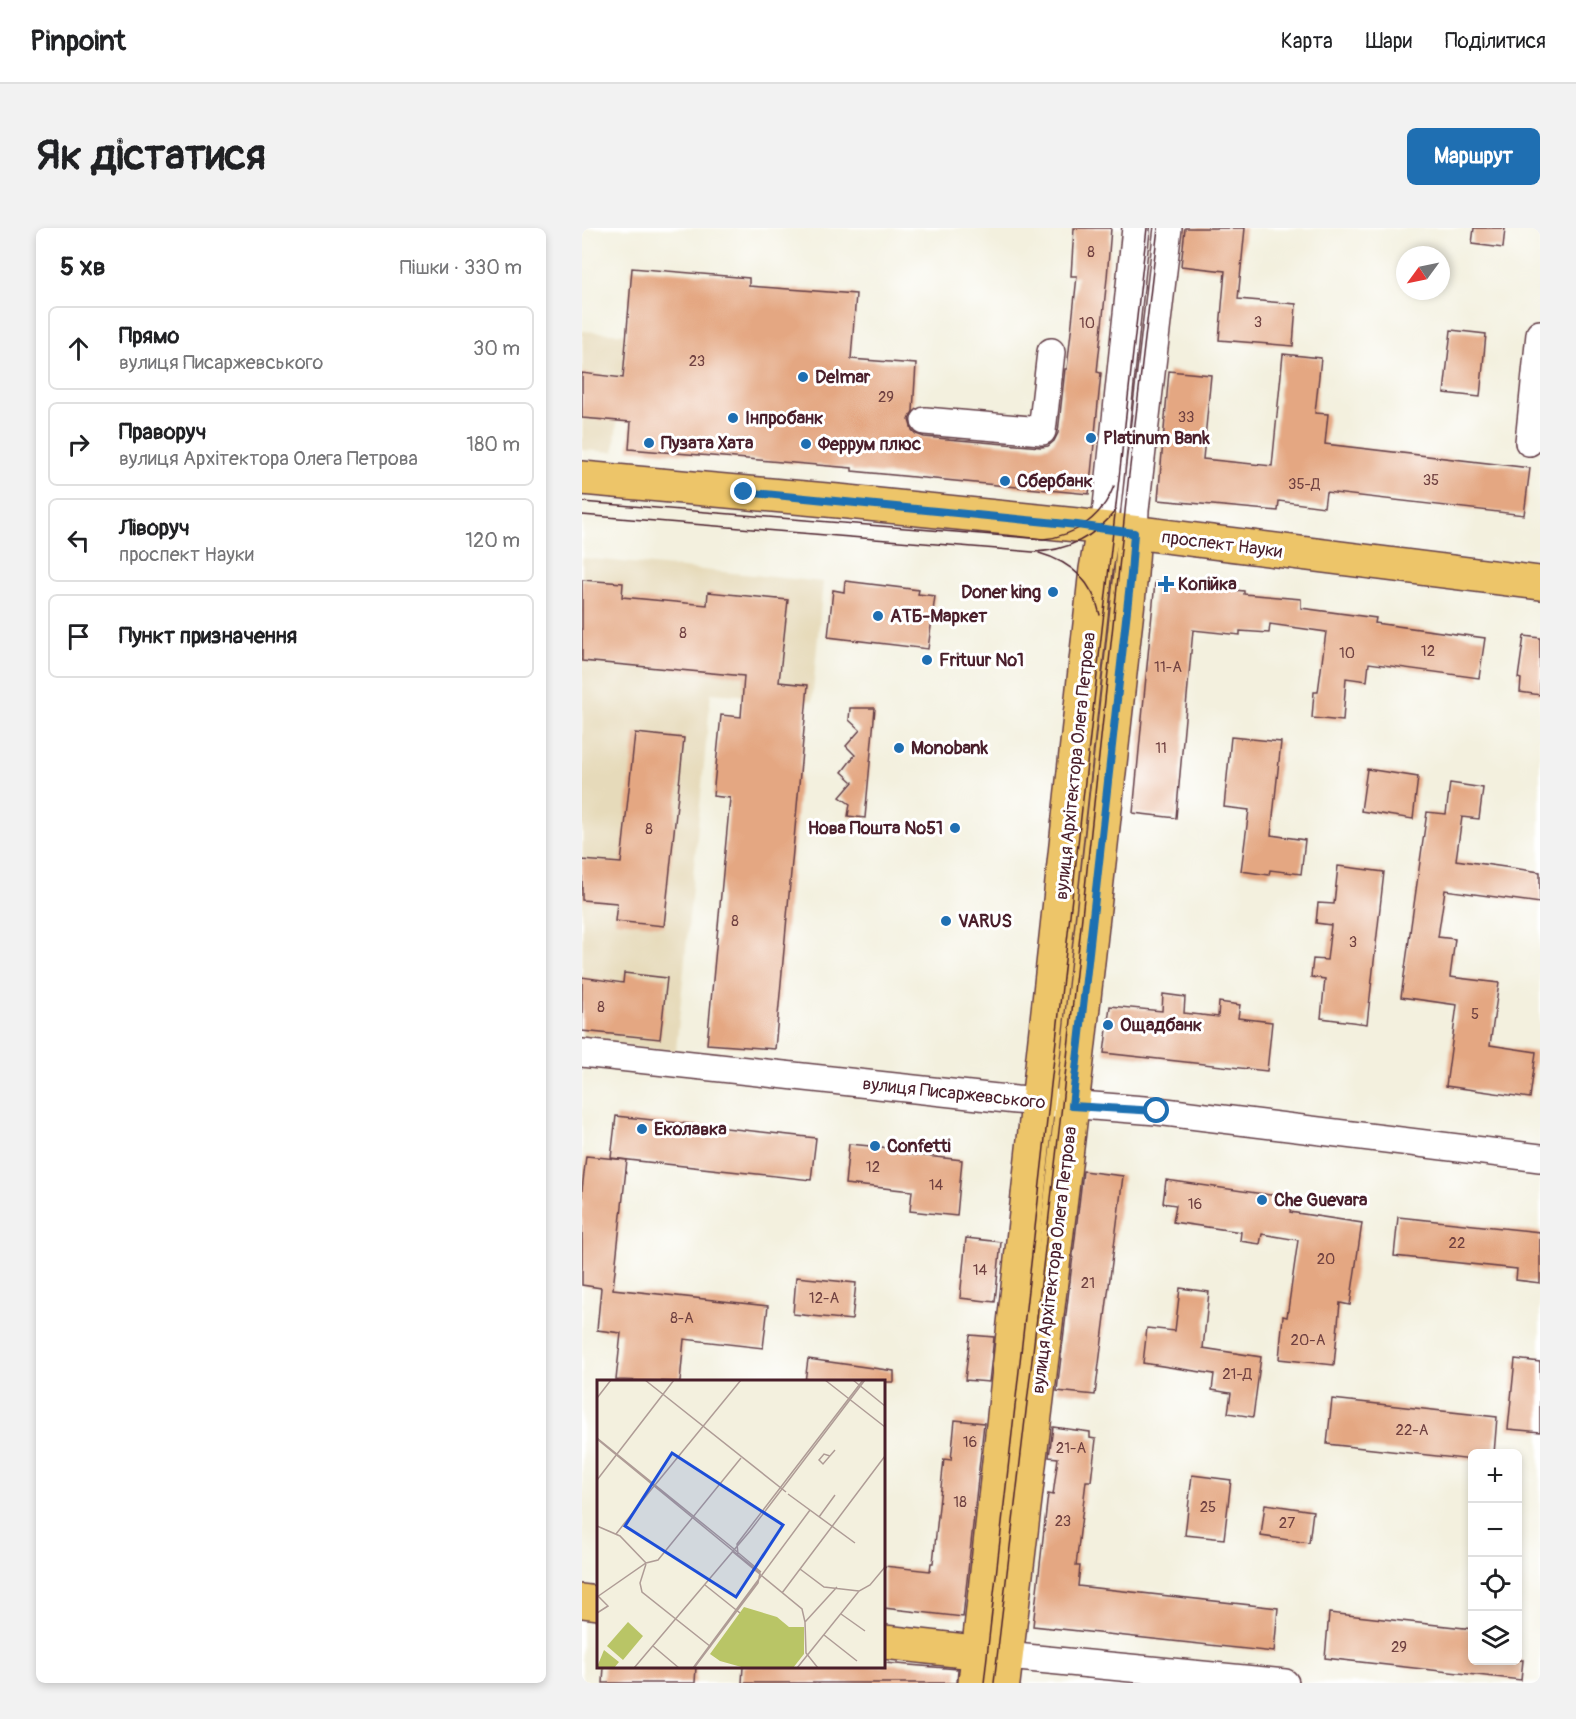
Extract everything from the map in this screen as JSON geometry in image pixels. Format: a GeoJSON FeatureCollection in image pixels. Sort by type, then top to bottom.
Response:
{"type":"FeatureCollection","features":[{"type":"Feature","properties":{"kind":"main road","name":"проспект Науки"},"geometry":{"type":"LineString","coordinates":[[582,478],[838,501],[1103,529],[1540,583]]}},
{"type":"Feature","properties":{"kind":"main road","name":"вулиця Архітектора Олега Петрова"},"geometry":{"type":"LineString","coordinates":[[990,1669],[1039,1103],[1095,577],[1103,529]]}},
{"type":"Feature","properties":{"kind":"main road","name":"вулиця Архітектора Олега Петрова"},"geometry":{"type":"LineString","coordinates":[[990,1669],[1072,1106],[1134,533]]}},
{"type":"Feature","properties":{"kind":"main road"},"geometry":{"type":"LineString","coordinates":[[582,1601],[597,1603]]}},
{"type":"Feature","properties":{"kind":"main road"},"geometry":{"type":"LineString","coordinates":[[885,1642],[990,1669]]}},
{"type":"Feature","properties":{"kind":"street"},"geometry":{"type":"LineString","coordinates":[[1103,529],[1136,228]]}},
{"type":"Feature","properties":{"kind":"street","name":"вулиця Архітектора Олега Петрова"},"geometry":{"type":"LineString","coordinates":[[1134,533],[1168,228]]}},
{"type":"Feature","properties":{"kind":"street"},"geometry":{"type":"LineString","coordinates":[[1529,442],[1540,334]]}},
{"type":"Feature","properties":{"kind":"street"},"geometry":{"type":"LineString","coordinates":[[925,421],[1042,431],[1051,352]]}},
{"type":"Feature","properties":{"kind":"street","name":"вулиця Писаржевського"},"geometry":{"type":"LineString","coordinates":[[582,1053],[1039,1103],[1157,1111],[1540,1158]]}},
{"type":"Feature","properties":{"kind":"street"},"geometry":{"type":"LineString","coordinates":[[990,1669],[1285,1683]]}},
{"type":"Feature","properties":{"kind":"shaded area"},"geometry":{"type":"Polygon","coordinates":[[[582,331],[626,334],[614,452],[582,450],[582,331]]]}},
{"type":"Feature","properties":{"kind":"shaded area"},"geometry":{"type":"Polygon","coordinates":[[[582,558],[823,582],[812,701],[711,693],[676,1051],[582,1042],[582,558]]]}},
{"type":"Feature","properties":{"kind":"building"},"geometry":{"type":"Polygon","coordinates":[[[1074,228],[1111,228],[1097,372],[1101,373],[1089,494],[852,471],[852,468],[629,449],[631,422],[582,418],[582,373],[623,378],[632,268],[749,278],[749,286],[856,294],[851,359],[916,364],[913,411],[909,420],[916,434],[924,437],[1048,446],[1058,433],[1065,369],[1067,369],[1077,276],[1071,276],[1074,228]]]}},
{"type":"Feature","properties":{"kind":"building"},"geometry":{"type":"Polygon","coordinates":[[[1185,228],[1245,228],[1238,299],[1296,304],[1293,346],[1219,340],[1225,271],[1181,266],[1185,228]]]}},
{"type":"Feature","properties":{"kind":"building"},"geometry":{"type":"Polygon","coordinates":[[[1474,228],[1505,228],[1503,248],[1472,244],[1474,228]]]}},
{"type":"Feature","properties":{"kind":"building"},"geometry":{"type":"Polygon","coordinates":[[[1451,330],[1486,334],[1480,397],[1444,393],[1451,330]]]}},
{"type":"Feature","properties":{"kind":"building"},"geometry":{"type":"Polygon","coordinates":[[[1283,354],[1321,358],[1315,413],[1328,414],[1325,444],[1530,468],[1524,515],[1326,492],[1324,507],[1279,501],[1278,511],[1158,500],[1169,371],[1211,375],[1203,459],[1272,466],[1283,354]]]}},
{"type":"Feature","properties":{"kind":"building"},"geometry":{"type":"Polygon","coordinates":[[[582,580],[623,583],[622,597],[707,605],[708,592],[788,600],[779,682],[808,685],[775,1049],[707,1044],[730,798],[713,796],[721,715],[741,717],[744,676],[582,661],[582,580]]]}},
{"type":"Feature","properties":{"kind":"building","name":"АТБ-Маркет"},"geometry":{"type":"Polygon","coordinates":[[[845,581],[919,590],[918,594],[935,596],[928,649],[828,637],[833,590],[844,592],[845,581]]]}},
{"type":"Feature","properties":{"kind":"building"},"geometry":{"type":"Polygon","coordinates":[[[1155,582],[1301,599],[1301,608],[1376,618],[1375,623],[1485,638],[1479,678],[1369,663],[1367,681],[1346,678],[1343,721],[1312,718],[1314,692],[1318,692],[1326,632],[1270,624],[1269,633],[1240,631],[1240,635],[1193,630],[1176,818],[1133,813],[1155,582]]]}},
{"type":"Feature","properties":{"kind":"building"},"geometry":{"type":"Polygon","coordinates":[[[1524,636],[1540,638],[1540,695],[1520,692],[1521,679],[1518,678],[1524,636]]]}},
{"type":"Feature","properties":{"kind":"building"},"geometry":{"type":"Polygon","coordinates":[[[850,708],[875,708],[865,818],[848,816],[850,804],[840,797],[853,782],[842,772],[855,755],[846,746],[860,730],[849,720],[850,708]]]}},
{"type":"Feature","properties":{"kind":"building"},"geometry":{"type":"Polygon","coordinates":[[[635,733],[684,738],[664,926],[615,921],[617,903],[582,900],[582,860],[621,863],[635,733]]]}},
{"type":"Feature","properties":{"kind":"building"},"geometry":{"type":"Polygon","coordinates":[[[1231,737],[1281,742],[1271,835],[1305,840],[1301,874],[1270,870],[1269,875],[1241,871],[1249,810],[1224,807],[1231,737]]]}},
{"type":"Feature","properties":{"kind":"building"},"geometry":{"type":"Polygon","coordinates":[[[1367,769],[1418,777],[1413,819],[1361,811],[1367,769]]]}},
{"type":"Feature","properties":{"kind":"building"},"geometry":{"type":"Polygon","coordinates":[[[1450,783],[1483,788],[1479,819],[1462,817],[1456,860],[1540,872],[1540,903],[1445,890],[1438,937],[1455,939],[1450,977],[1499,983],[1490,1045],[1536,1052],[1530,1098],[1446,1086],[1457,1005],[1401,997],[1427,812],[1446,814],[1450,783]]]}},
{"type":"Feature","properties":{"kind":"building"},"geometry":{"type":"Polygon","coordinates":[[[1338,866],[1384,872],[1367,1024],[1321,1018],[1325,979],[1311,977],[1313,959],[1327,960],[1331,925],[1316,923],[1318,903],[1334,904],[1338,866]]]}},
{"type":"Feature","properties":{"kind":"building"},"geometry":{"type":"Polygon","coordinates":[[[624,973],[667,978],[660,1039],[582,1031],[582,977],[623,983],[624,973]]]}},
{"type":"Feature","properties":{"kind":"building"},"geometry":{"type":"Polygon","coordinates":[[[1163,994],[1185,997],[1184,1013],[1218,1017],[1219,1002],[1240,1005],[1238,1018],[1272,1022],[1267,1071],[1104,1053],[1110,1006],[1162,1011],[1163,994]]]}},
{"type":"Feature","properties":{"kind":"building"},"geometry":{"type":"Polygon","coordinates":[[[616,1116],[816,1138],[811,1180],[611,1158],[616,1116]]]}},
{"type":"Feature","properties":{"kind":"building"},"geometry":{"type":"Polygon","coordinates":[[[849,1144],[901,1149],[900,1153],[962,1160],[957,1216],[910,1211],[912,1191],[845,1184],[849,1144]]]}},
{"type":"Feature","properties":{"kind":"building"},"geometry":{"type":"Polygon","coordinates":[[[586,1156],[627,1160],[613,1289],[768,1306],[763,1348],[684,1339],[680,1380],[616,1380],[621,1333],[597,1330],[601,1288],[582,1285],[582,1190],[586,1156]]]}},
{"type":"Feature","properties":{"kind":"building"},"geometry":{"type":"Polygon","coordinates":[[[1083,1171],[1123,1176],[1095,1395],[1057,1391],[1083,1171]]]}},
{"type":"Feature","properties":{"kind":"building"},"geometry":{"type":"Polygon","coordinates":[[[1166,1180],[1292,1198],[1290,1212],[1362,1223],[1350,1305],[1340,1303],[1334,1365],[1279,1359],[1283,1316],[1287,1317],[1298,1240],[1262,1234],[1260,1244],[1240,1241],[1241,1232],[1173,1222],[1176,1205],[1163,1203],[1166,1180]]]}},
{"type":"Feature","properties":{"kind":"building"},"geometry":{"type":"Polygon","coordinates":[[[1398,1217],[1540,1232],[1540,1283],[1516,1280],[1517,1269],[1394,1256],[1398,1217]]]}},
{"type":"Feature","properties":{"kind":"building"},"geometry":{"type":"Polygon","coordinates":[[[966,1238],[1001,1242],[995,1302],[960,1298],[966,1238]]]}},
{"type":"Feature","properties":{"kind":"building"},"geometry":{"type":"Polygon","coordinates":[[[796,1277],[856,1283],[852,1320],[793,1314],[796,1277]]]}},
{"type":"Feature","properties":{"kind":"building"},"geometry":{"type":"Polygon","coordinates":[[[1180,1288],[1209,1292],[1203,1348],[1261,1357],[1253,1417],[1228,1413],[1231,1393],[1212,1390],[1214,1374],[1143,1363],[1147,1328],[1175,1331],[1180,1288]]]}},
{"type":"Feature","properties":{"kind":"building"},"geometry":{"type":"Polygon","coordinates":[[[970,1335],[994,1337],[989,1382],[965,1380],[970,1335]]]}},
{"type":"Feature","properties":{"kind":"building"},"geometry":{"type":"Polygon","coordinates":[[[808,1359],[894,1371],[894,1382],[805,1380],[808,1359]]]}},
{"type":"Feature","properties":{"kind":"building"},"geometry":{"type":"Polygon","coordinates":[[[1515,1359],[1540,1362],[1540,1432],[1508,1429],[1515,1359]]]}},
{"type":"Feature","properties":{"kind":"building"},"geometry":{"type":"Polygon","coordinates":[[[1332,1399],[1497,1417],[1494,1449],[1468,1449],[1468,1459],[1327,1444],[1332,1399]]]}},
{"type":"Feature","properties":{"kind":"building"},"geometry":{"type":"Polygon","coordinates":[[[955,1420],[984,1423],[963,1617],[885,1608],[885,1566],[930,1571],[931,1563],[933,1563],[944,1459],[951,1460],[955,1420]]]}},
{"type":"Feature","properties":{"kind":"building"},"geometry":{"type":"Polygon","coordinates":[[[1053,1427],[1090,1432],[1090,1438],[1096,1439],[1091,1481],[1086,1481],[1076,1566],[1080,1566],[1078,1586],[1278,1608],[1274,1652],[1033,1626],[1048,1494],[1053,1495],[1058,1458],[1049,1457],[1053,1427]]]}},
{"type":"Feature","properties":{"kind":"building"},"geometry":{"type":"Polygon","coordinates":[[[1192,1475],[1231,1480],[1224,1539],[1185,1535],[1192,1475]]]}},
{"type":"Feature","properties":{"kind":"building"},"geometry":{"type":"Polygon","coordinates":[[[1265,1504],[1313,1511],[1309,1543],[1261,1536],[1265,1504]]]}},
{"type":"Feature","properties":{"kind":"building"},"geometry":{"type":"Polygon","coordinates":[[[1329,1613],[1468,1628],[1468,1665],[1522,1665],[1523,1660],[1521,1680],[1325,1658],[1329,1613]]]}},
{"type":"Feature","properties":{"kind":"building"},"geometry":{"type":"Polygon","coordinates":[[[885,1663],[958,1669],[957,1683],[742,1683],[743,1668],[885,1668],[885,1663]]]}},
{"type":"Feature","properties":{"kind":"building"},"geometry":{"type":"Polygon","coordinates":[[[604,1668],[696,1668],[695,1683],[603,1683],[604,1668]]]}},
{"type":"Feature","properties":{"kind":"tram line"},"geometry":{"type":"LineString","coordinates":[[984,1683],[1147,228]]}},
{"type":"Feature","properties":{"kind":"tram line"},"geometry":{"type":"LineString","coordinates":[[994,1683],[1062,1105],[1128,483],[1158,228]]}},
{"type":"Feature","properties":{"kind":"tram line"},"geometry":{"type":"LineString","coordinates":[[582,502],[1043,539],[1066,534],[1086,523],[1102,507],[1114,486]]}},
{"type":"Feature","properties":{"kind":"tram line"},"geometry":{"type":"LineString","coordinates":[[582,515],[1033,552],[1057,549],[1079,541],[1099,528],[1116,510]]}},
{"type":"Feature","properties":{"kind":"tram line"},"geometry":{"type":"LineString","coordinates":[[1039,553],[1061,562],[1079,575],[1092,593],[1100,615]]}},
{"type":"Feature","properties":{"kind":"place","name":"Delmar"},"geometry":{"type":"Point","coordinates":[803,377]}},
{"type":"Feature","properties":{"kind":"place","name":"Інпробанк"},"geometry":{"type":"Point","coordinates":[733,418]}},
{"type":"Feature","properties":{"kind":"place","name":"Platinum Bank"},"geometry":{"type":"Point","coordinates":[1091,438]}},
{"type":"Feature","properties":{"kind":"place","name":"Пузата Хата"},"geometry":{"type":"Point","coordinates":[649,443]}},
{"type":"Feature","properties":{"kind":"place","name":"Феррум плюс"},"geometry":{"type":"Point","coordinates":[806,444]}},
{"type":"Feature","properties":{"kind":"place","name":"Сбербанк"},"geometry":{"type":"Point","coordinates":[1005,481]}},
{"type":"Feature","properties":{"kind":"place","name":"Копійка"},"geometry":{"type":"Point","coordinates":[1166,584]}},
{"type":"Feature","properties":{"kind":"place","name":"Doner king"},"geometry":{"type":"Point","coordinates":[1053,592]}},
{"type":"Feature","properties":{"kind":"place","name":"АТБ-Маркет"},"geometry":{"type":"Point","coordinates":[878,616]}},
{"type":"Feature","properties":{"kind":"place","name":"Frituur №1"},"geometry":{"type":"Point","coordinates":[927,660]}},
{"type":"Feature","properties":{"kind":"place","name":"Monobank"},"geometry":{"type":"Point","coordinates":[899,748]}},
{"type":"Feature","properties":{"kind":"place","name":"Нова Пошта №51"},"geometry":{"type":"Point","coordinates":[955,828]}},
{"type":"Feature","properties":{"kind":"place","name":"VARUS"},"geometry":{"type":"Point","coordinates":[946,921]}},
{"type":"Feature","properties":{"kind":"place","name":"Ощадбанк"},"geometry":{"type":"Point","coordinates":[1108,1025]}},
{"type":"Feature","properties":{"kind":"place","name":"Еколавка"},"geometry":{"type":"Point","coordinates":[642,1129]}},
{"type":"Feature","properties":{"kind":"place","name":"Confetti"},"geometry":{"type":"Point","coordinates":[875,1146]}},
{"type":"Feature","properties":{"kind":"place","name":"Che Guevara"},"geometry":{"type":"Point","coordinates":[1262,1200]}},
{"type":"Feature","properties":{"kind":"route"},"geometry":{"type":"LineString","coordinates":[[744,492],[1077,525],[1134,533],[1072,1106],[1157,1111]]}}]}
